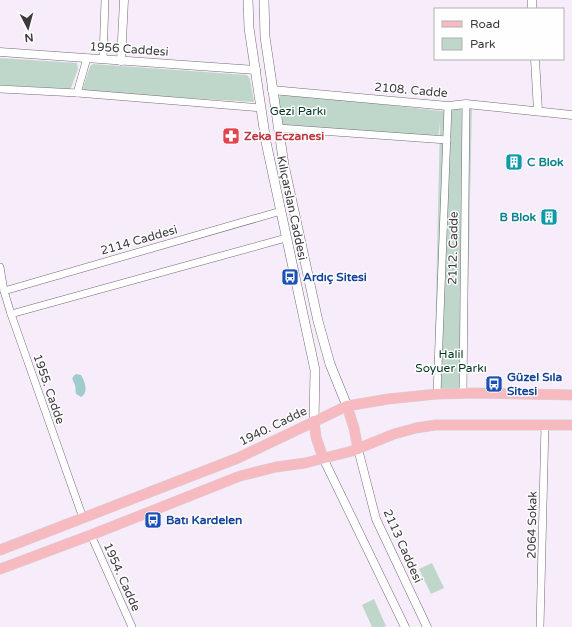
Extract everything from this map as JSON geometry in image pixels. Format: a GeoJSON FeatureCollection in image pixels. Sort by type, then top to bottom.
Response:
{"type":"FeatureCollection","features":[{"type":"Feature","properties":{"kind":"main road","name":"Kılıçarslan Caddesi"},"geometry":{"type":"LineString","coordinates":[[248,0],[249,28],[266,142],[315,370],[314,421]]}},
{"type":"Feature","properties":{"kind":"main road","name":"Kılıçarslan Caddesi"},"geometry":{"type":"LineString","coordinates":[[264,0],[264,26],[284,165],[318,322],[330,364],[347,406]]}},
{"type":"Feature","properties":{"kind":"main road","name":"1940. Cadde"},"geometry":{"type":"LineString","coordinates":[[0,550],[238,458],[347,406],[388,399],[437,394],[572,395]]}},
{"type":"Feature","properties":{"kind":"main road"},"geometry":{"type":"LineString","coordinates":[[347,406],[354,428],[358,449]]}},
{"type":"Feature","properties":{"kind":"main road"},"geometry":{"type":"LineString","coordinates":[[314,421],[316,437],[324,458]]}},
{"type":"Feature","properties":{"kind":"main road"},"geometry":{"type":"LineString","coordinates":[[0,569],[240,476],[358,449],[394,434],[416,428],[435,425],[572,424]]}},
{"type":"Feature","properties":{"kind":"street"},"geometry":{"type":"LineString","coordinates":[[103,59],[105,0]]}},
{"type":"Feature","properties":{"kind":"street"},"geometry":{"type":"LineString","coordinates":[[120,61],[124,0]]}},
{"type":"Feature","properties":{"kind":"street","name":"1956 Caddesi"},"geometry":{"type":"LineString","coordinates":[[0,52],[256,70]]}},
{"type":"Feature","properties":{"kind":"street"},"geometry":{"type":"LineString","coordinates":[[77,93],[87,58]]}},
{"type":"Feature","properties":{"kind":"street"},"geometry":{"type":"LineString","coordinates":[[535,60],[538,111]]}},
{"type":"Feature","properties":{"kind":"street"},"geometry":{"type":"LineString","coordinates":[[0,89],[77,93],[261,108]]}},
{"type":"Feature","properties":{"kind":"street","name":"2108. Cadde"},"geometry":{"type":"LineString","coordinates":[[272,90],[448,106],[466,104],[572,115]]}},
{"type":"Feature","properties":{"kind":"street","name":"2112. Cadde"},"geometry":{"type":"LineString","coordinates":[[463,393],[466,104]]}},
{"type":"Feature","properties":{"kind":"street","name":"2112. Cadde"},"geometry":{"type":"LineString","coordinates":[[437,394],[448,106]]}},
{"type":"Feature","properties":{"kind":"street"},"geometry":{"type":"LineString","coordinates":[[278,128],[447,140]]}},
{"type":"Feature","properties":{"kind":"street","name":"2114 Caddesi"},"geometry":{"type":"LineString","coordinates":[[4,291],[281,211]]}},
{"type":"Feature","properties":{"kind":"street"},"geometry":{"type":"LineString","coordinates":[[11,314],[286,238]]}},
{"type":"Feature","properties":{"kind":"street","name":"1955. Cadde"},"geometry":{"type":"LineString","coordinates":[[0,267],[4,291],[4,303],[11,314],[83,518]]}},
{"type":"Feature","properties":{"kind":"street","name":"2064 Sokak"},"geometry":{"type":"LineString","coordinates":[[540,627],[545,424]]}},
{"type":"Feature","properties":{"kind":"street","name":"2113 Caddesi"},"geometry":{"type":"LineString","coordinates":[[358,449],[376,519],[427,627]]}},
{"type":"Feature","properties":{"kind":"street"},"geometry":{"type":"LineString","coordinates":[[324,458],[405,627]]}},
{"type":"Feature","properties":{"kind":"street","name":"1954. Cadde"},"geometry":{"type":"LineString","coordinates":[[91,535],[132,627]]}},
{"type":"Feature","properties":{"kind":"green space"},"geometry":{"type":"Polygon","coordinates":[[[0,58],[77,63],[78,69],[71,88],[69,89],[0,85],[0,58]]]}},
{"type":"Feature","properties":{"kind":"green space","name":"Gezi Parkı"},"geometry":{"type":"Polygon","coordinates":[[[93,64],[247,75],[250,79],[254,102],[85,92],[83,88],[90,66],[93,64]]]}},
{"type":"Feature","properties":{"kind":"green space","name":"Halil Soyuer Parkı"},"geometry":{"type":"Polygon","coordinates":[[[284,93],[441,111],[472,104],[466,389],[434,390],[440,122],[438,139],[283,127],[278,99],[284,93]]]}},
{"type":"Feature","properties":{"kind":"green space"},"geometry":{"type":"Polygon","coordinates":[[[432,563],[444,588],[431,594],[419,569],[432,563]]]}},
{"type":"Feature","properties":{"kind":"green space"},"geometry":{"type":"Polygon","coordinates":[[[374,599],[386,626],[384,627],[372,627],[362,605],[374,599]]]}},
{"type":"Feature","properties":{"kind":"shaded area"},"geometry":{"type":"Polygon","coordinates":[[[76,374],[81,375],[85,384],[86,390],[81,397],[76,394],[72,379],[76,374]]]}},
{"type":"Feature","properties":{"kind":"place","name":"Zeka Eczanesi"},"geometry":{"type":"Point","coordinates":[231,136]}},
{"type":"Feature","properties":{"kind":"place","name":"C Blok"},"geometry":{"type":"Point","coordinates":[514,162]}},
{"type":"Feature","properties":{"kind":"place","name":"B Blok"},"geometry":{"type":"Point","coordinates":[549,217]}},
{"type":"Feature","properties":{"kind":"place","name":"Ardıç Sitesi"},"geometry":{"type":"Point","coordinates":[290,277]}},
{"type":"Feature","properties":{"kind":"place","name":"Güzel Sıla Sitesi"},"geometry":{"type":"Point","coordinates":[494,384]}},
{"type":"Feature","properties":{"kind":"place","name":"Batı Kardelen"},"geometry":{"type":"Point","coordinates":[153,520]}}]}
